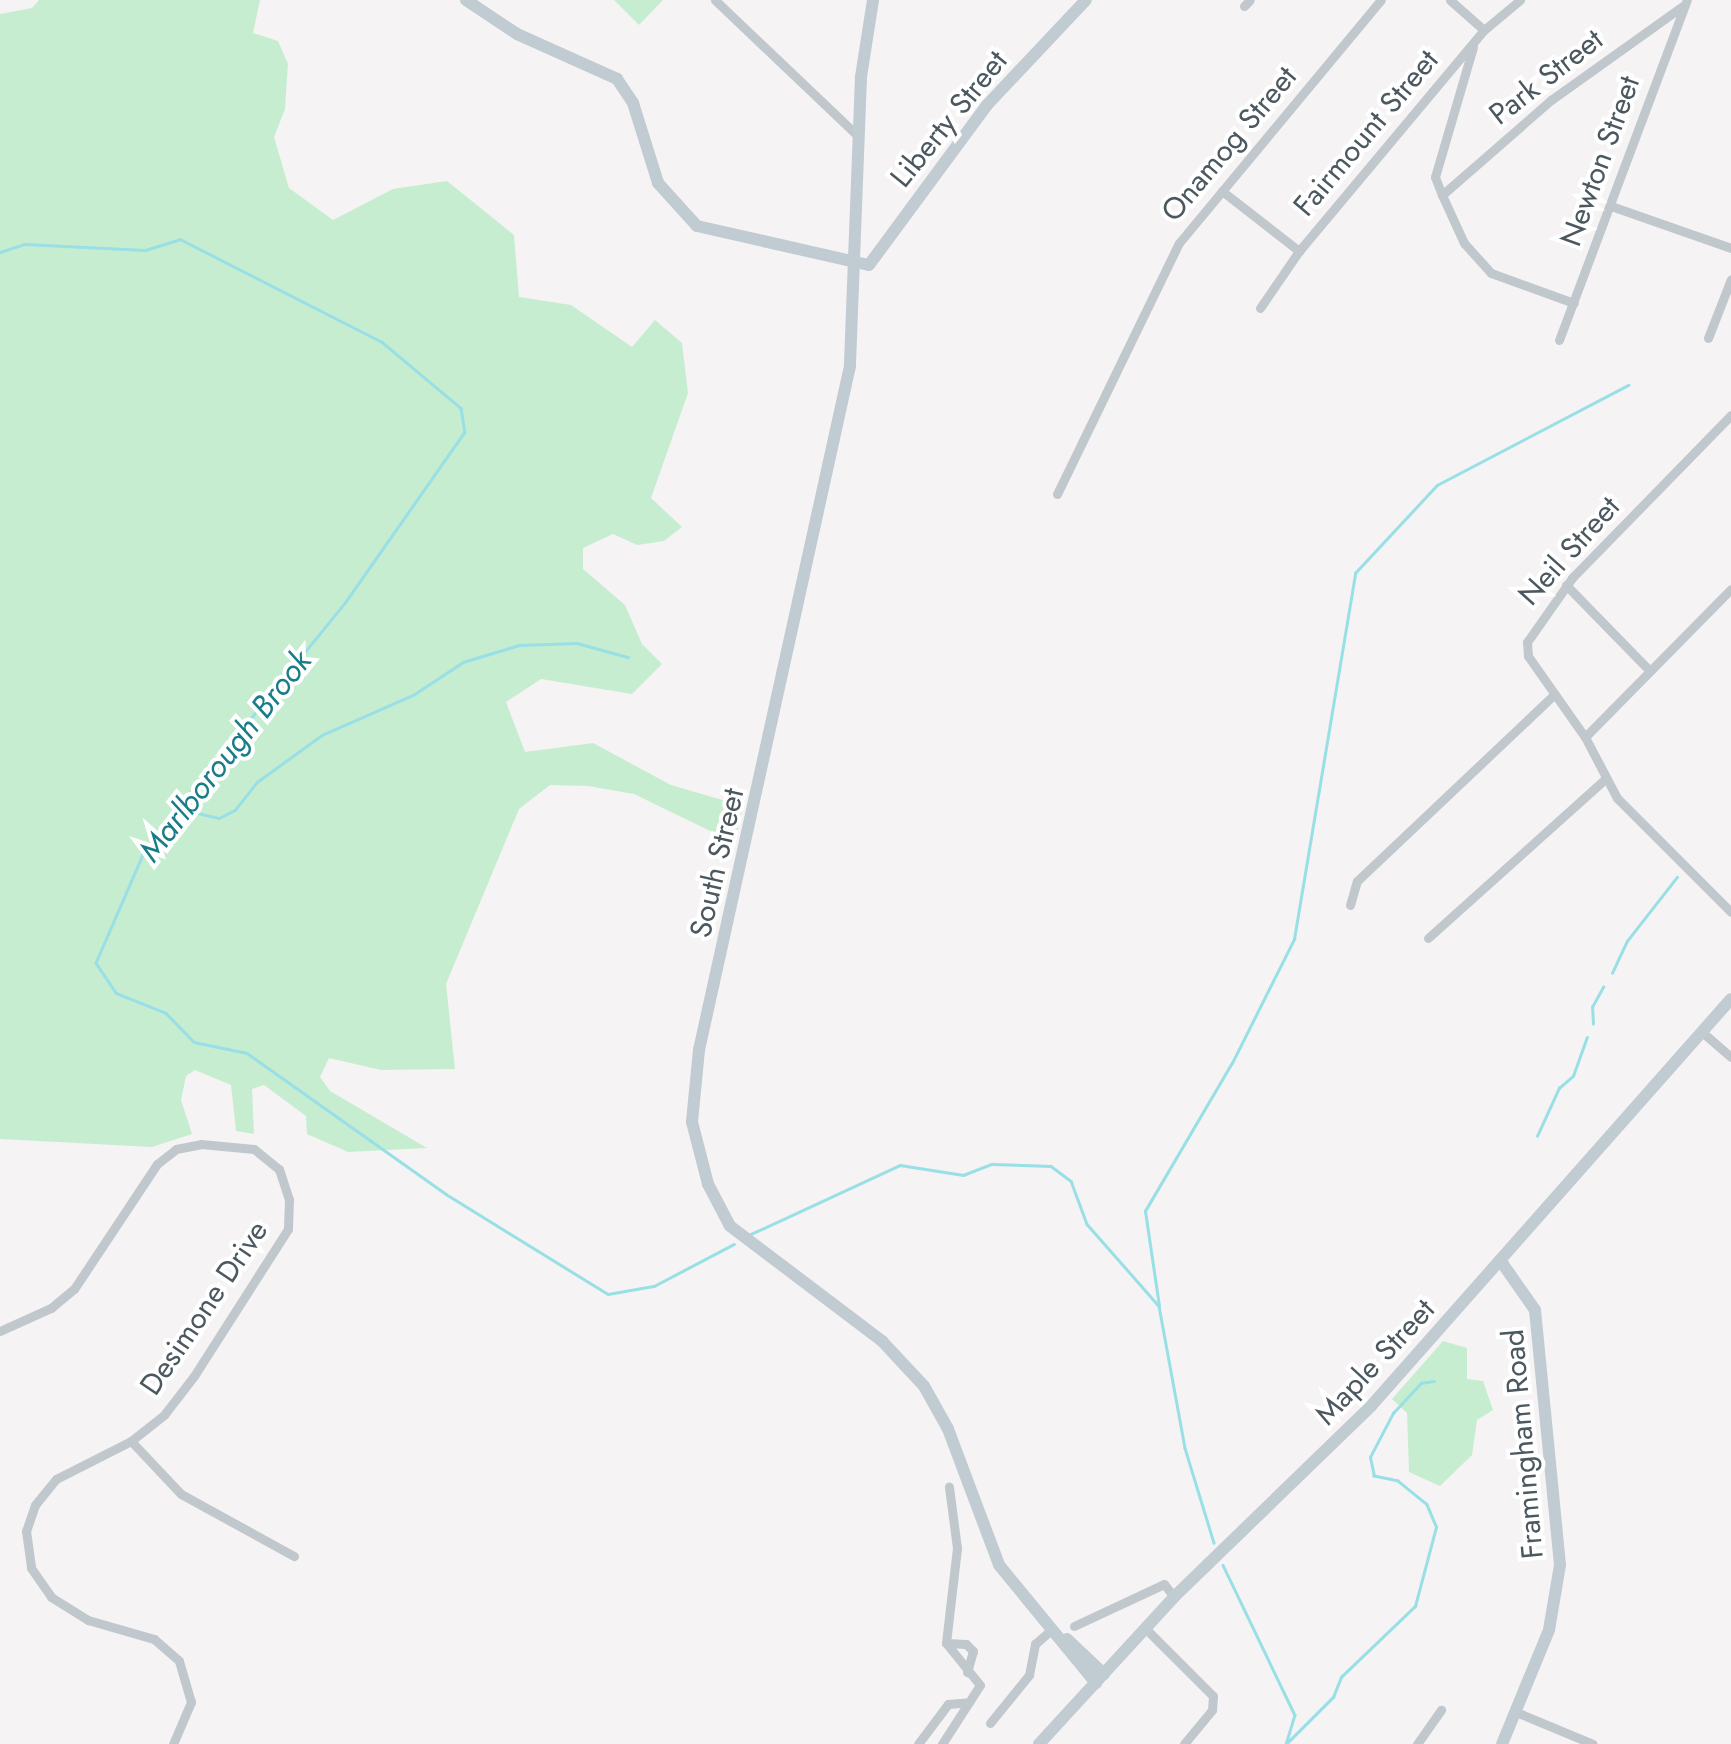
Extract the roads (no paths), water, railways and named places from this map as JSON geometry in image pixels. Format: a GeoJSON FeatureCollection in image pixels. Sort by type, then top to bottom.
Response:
{"type":"FeatureCollection","features":[{"type":"Feature","properties":{"kind":"main road"},"geometry":{"type":"LineString","coordinates":[[466,0],[517,34],[617,79],[633,104],[658,184],[697,226],[856,260]]}},
{"type":"Feature","properties":{"kind":"main road","name":"South Street"},"geometry":{"type":"LineString","coordinates":[[873,0],[860,138],[846,393],[699,1050],[692,1122],[708,1184],[730,1226],[882,1342],[926,1389],[948,1429],[994,1556],[1038,1615],[1084,1661]]}},
{"type":"Feature","properties":{"kind":"main road","name":"Liberty Street"},"geometry":{"type":"LineString","coordinates":[[856,260],[876,261],[969,128],[1086,0]]}},
{"type":"Feature","properties":{"kind":"main road","name":"Maple Street"},"geometry":{"type":"LineString","coordinates":[[1039,1744],[1174,1598],[1367,1411],[1731,999]]}},
{"type":"Feature","properties":{"kind":"main road","name":"Framingham Road"},"geometry":{"type":"LineString","coordinates":[[1500,1260],[1535,1310],[1560,1564],[1549,1630],[1502,1744]]}},
{"type":"Feature","properties":{"kind":"main road","name":"South Street"},"geometry":{"type":"LineString","coordinates":[[1038,1615],[1100,1678]]}},
{"type":"Feature","properties":{"kind":"main road"},"geometry":{"type":"LineString","coordinates":[[1077,1704],[1084,1661],[1120,1653]]}},
{"type":"Feature","properties":{"kind":"street"},"geometry":{"type":"LineString","coordinates":[[715,0],[860,138]]}},
{"type":"Feature","properties":{"kind":"street","name":"Onamog Street"},"geometry":{"type":"LineString","coordinates":[[1058,494],[1178,243],[1381,0]]}},
{"type":"Feature","properties":{"kind":"street"},"geometry":{"type":"LineString","coordinates":[[1450,0],[1484,30]]}},
{"type":"Feature","properties":{"kind":"street","name":"Fairmount Street"},"geometry":{"type":"LineString","coordinates":[[1260,308],[1299,251],[1484,30],[1520,0]]}},
{"type":"Feature","properties":{"kind":"street","name":"Park Street"},"geometry":{"type":"LineString","coordinates":[[1442,195],[1550,100],[1686,2]]}},
{"type":"Feature","properties":{"kind":"street","name":"Newton Street"},"geometry":{"type":"LineString","coordinates":[[1559,340],[1686,2]]}},
{"type":"Feature","properties":{"kind":"street"},"geometry":{"type":"LineString","coordinates":[[1474,42],[1435,176],[1442,195],[1464,243],[1491,274],[1574,303]]}},
{"type":"Feature","properties":{"kind":"street"},"geometry":{"type":"LineString","coordinates":[[1222,191],[1299,251]]}},
{"type":"Feature","properties":{"kind":"street"},"geometry":{"type":"LineString","coordinates":[[1611,206],[1731,248]]}},
{"type":"Feature","properties":{"kind":"street"},"geometry":{"type":"LineString","coordinates":[[1708,338],[1731,279]]}},
{"type":"Feature","properties":{"kind":"street","name":"Neil Street"},"geometry":{"type":"LineString","coordinates":[[1731,415],[1566,585],[1527,642],[1528,656],[1585,738],[1604,780],[1731,912]]}},
{"type":"Feature","properties":{"kind":"street"},"geometry":{"type":"LineString","coordinates":[[1566,585],[1650,671]]}},
{"type":"Feature","properties":{"kind":"street"},"geometry":{"type":"LineString","coordinates":[[1585,738],[1731,589]]}},
{"type":"Feature","properties":{"kind":"street"},"geometry":{"type":"LineString","coordinates":[[1350,905],[1357,882],[1554,695]]}},
{"type":"Feature","properties":{"kind":"street"},"geometry":{"type":"LineString","coordinates":[[1428,938],[1604,780]]}},
{"type":"Feature","properties":{"kind":"street"},"geometry":{"type":"LineString","coordinates":[[1702,1032],[1731,1058]]}},
{"type":"Feature","properties":{"kind":"street","name":"Desimone Drive"},"geometry":{"type":"LineString","coordinates":[[0,1331],[52,1308],[74,1288],[156,1164],[176,1149],[216,1144],[266,1155],[283,1176],[289,1200],[284,1237],[175,1403],[131,1441],[50,1485],[30,1518],[26,1550],[37,1580],[62,1606],[154,1639],[179,1661],[191,1702],[173,1744]]}},
{"type":"Feature","properties":{"kind":"street"},"geometry":{"type":"LineString","coordinates":[[131,1441],[180,1494],[294,1556]]}},
{"type":"Feature","properties":{"kind":"street"},"geometry":{"type":"LineString","coordinates":[[942,1744],[980,1685],[946,1643],[957,1548],[949,1487]]}},
{"type":"Feature","properties":{"kind":"street"},"geometry":{"type":"LineString","coordinates":[[1074,1626],[1164,1584],[1174,1598]]}},
{"type":"Feature","properties":{"kind":"street"},"geometry":{"type":"LineString","coordinates":[[1145,1628],[1213,1696],[1212,1710],[1184,1744]]}},
{"type":"Feature","properties":{"kind":"street"},"geometry":{"type":"LineString","coordinates":[[990,1723],[1029,1675],[1035,1644],[1051,1630]]}},
{"type":"Feature","properties":{"kind":"street"},"geometry":{"type":"LineString","coordinates":[[946,1643],[973,1651],[968,1672]]}},
{"type":"Feature","properties":{"kind":"street"},"geometry":{"type":"LineString","coordinates":[[918,1744],[948,1704],[969,1702]]}},
{"type":"Feature","properties":{"kind":"street"},"geometry":{"type":"LineString","coordinates":[[1417,1744],[1441,1710]]}},
{"type":"Feature","properties":{"kind":"street"},"geometry":{"type":"LineString","coordinates":[[1516,1712],[1594,1744]]}},
{"type":"Feature","properties":{"kind":"waterway","name":"Marlborough Brook"},"geometry":{"type":"LineString","coordinates":[[0,252],[24,244],[145,250],[180,239],[382,342],[461,408],[465,432],[346,602],[146,848],[96,963],[116,993],[166,1013],[194,1042],[247,1053],[446,1194],[608,1294],[654,1286],[734,1244]]}},
{"type":"Feature","properties":{"kind":"waterway"},"geometry":{"type":"LineString","coordinates":[[1159,1306],[1145,1211],[1232,1063],[1294,939],[1355,573],[1437,485],[1628,385]]}},
{"type":"Feature","properties":{"kind":"waterway"},"geometry":{"type":"LineString","coordinates":[[180,809],[219,818],[235,810],[257,782],[322,735],[413,695],[463,662],[519,645],[577,643],[628,657]]}},
{"type":"Feature","properties":{"kind":"waterway"},"geometry":{"type":"LineString","coordinates":[[1612,973],[1627,941],[1677,877]]}},
{"type":"Feature","properties":{"kind":"waterway"},"geometry":{"type":"LineString","coordinates":[[1593,1024],[1592,1007],[1603,987]]}},
{"type":"Feature","properties":{"kind":"waterway"},"geometry":{"type":"LineString","coordinates":[[1537,1136],[1559,1088],[1573,1076],[1587,1037]]}},
{"type":"Feature","properties":{"kind":"waterway","name":"Marlborough Brook"},"geometry":{"type":"LineString","coordinates":[[751,1234],[900,1165],[963,1175],[992,1164],[1051,1166],[1071,1181],[1087,1224],[1159,1306],[1185,1448],[1214,1543]]}},
{"type":"Feature","properties":{"kind":"waterway"},"geometry":{"type":"LineString","coordinates":[[1288,1742],[1333,1697],[1341,1677],[1415,1606],[1436,1527],[1426,1504],[1398,1481],[1374,1476],[1370,1457],[1393,1413],[1421,1383],[1434,1381]]}},
{"type":"Feature","properties":{"kind":"waterway","name":"Marlborough Brook"},"geometry":{"type":"LineString","coordinates":[[1223,1565],[1295,1715],[1286,1744]]}}]}
